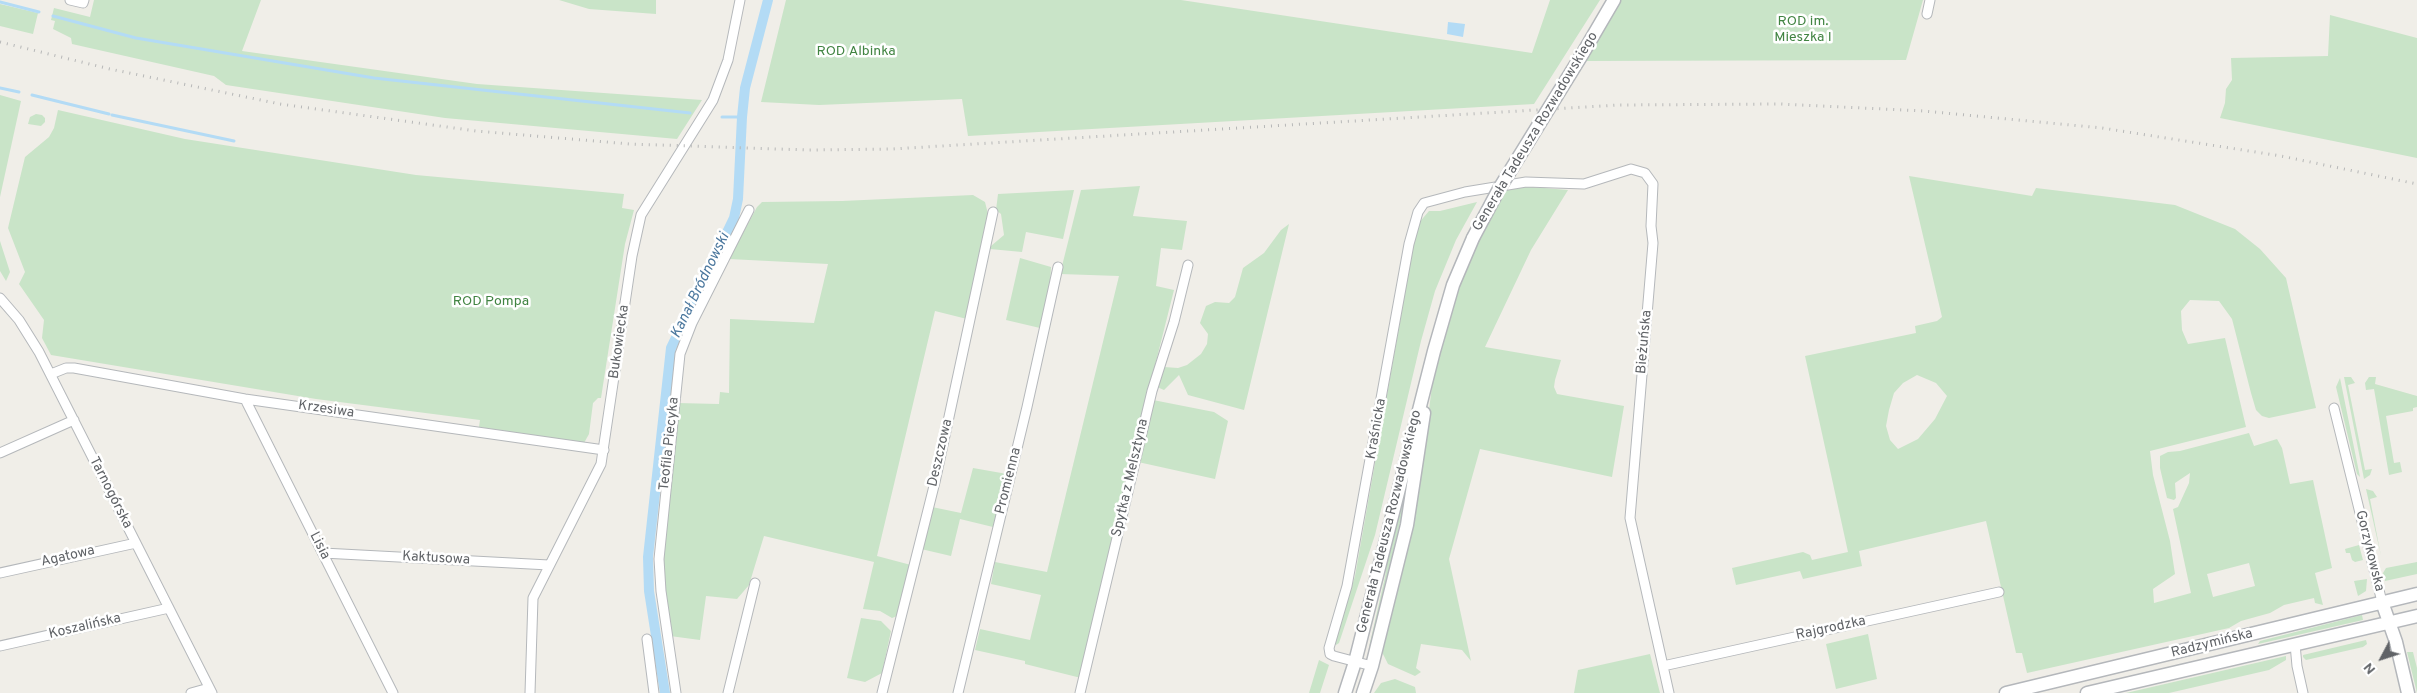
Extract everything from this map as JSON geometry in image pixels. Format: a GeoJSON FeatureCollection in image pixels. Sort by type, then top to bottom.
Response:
{"type":"FeatureCollection","features":[{"type":"Feature","properties":{"kind":"street"},"geometry":{"type":"LineString","coordinates":[[70,0],[83,3],[84,0]]}},
{"type":"Feature","properties":{"kind":"street","name":"Bukowiecka"},"geometry":{"type":"LineString","coordinates":[[530,693],[532,606],[536,589],[601,464],[632,256],[641,215],[709,108],[728,60],[740,0]]}},
{"type":"Feature","properties":{"kind":"street","name":"Generała Tadeusza Rozwadowskiego"},"geometry":{"type":"LineString","coordinates":[[1345,693],[1355,662],[1434,351],[1453,285],[1472,238],[1499,188],[1614,0]]}},
{"type":"Feature","properties":{"kind":"street"},"geometry":{"type":"LineString","coordinates":[[1926,14],[1930,0]]}},
{"type":"Feature","properties":{"kind":"street","name":"Bieżuńska"},"geometry":{"type":"LineString","coordinates":[[1466,192],[1526,182],[1584,184],[1631,169],[1645,173],[1653,184],[1652,261],[1630,518],[1670,693]]}},
{"type":"Feature","properties":{"kind":"street","name":"Kraśnicka"},"geometry":{"type":"LineString","coordinates":[[1372,666],[1334,656],[1330,654],[1329,648],[1348,586],[1413,222],[1424,203],[1466,192]]}},
{"type":"Feature","properties":{"kind":"street","name":"Teofila Piecyka"},"geometry":{"type":"LineString","coordinates":[[676,693],[661,591],[659,559],[680,354],[696,315],[749,210]]}},
{"type":"Feature","properties":{"kind":"street","name":"Deszczowa"},"geometry":{"type":"LineString","coordinates":[[882,693],[935,482],[993,212]]}},
{"type":"Feature","properties":{"kind":"street","name":"Spytka z Melsztyna"},"geometry":{"type":"LineString","coordinates":[[1080,693],[1152,391],[1174,322],[1188,265]]}},
{"type":"Feature","properties":{"kind":"street","name":"Promienna"},"geometry":{"type":"LineString","coordinates":[[958,693],[1027,407],[1058,267]]}},
{"type":"Feature","properties":{"kind":"street","name":"Tarnogórska"},"geometry":{"type":"LineString","coordinates":[[0,298],[30,335],[51,374],[211,690]]}},
{"type":"Feature","properties":{"kind":"street","name":"Generała Tadeusza Rozwadowskiego"},"geometry":{"type":"LineString","coordinates":[[1363,693],[1372,666],[1407,525],[1434,351]]}},
{"type":"Feature","properties":{"kind":"street","name":"Krzesiwa"},"geometry":{"type":"LineString","coordinates":[[51,374],[66,368],[74,368],[245,399],[604,450]]}},
{"type":"Feature","properties":{"kind":"street","name":"Lisia"},"geometry":{"type":"LineString","coordinates":[[245,399],[392,693]]}},
{"type":"Feature","properties":{"kind":"street"},"geometry":{"type":"LineString","coordinates":[[315,409],[316,399]]}},
{"type":"Feature","properties":{"kind":"street","name":"Gorzykowska"},"geometry":{"type":"LineString","coordinates":[[2334,408],[2382,602],[2408,693]]}},
{"type":"Feature","properties":{"kind":"street"},"geometry":{"type":"LineString","coordinates":[[0,453],[74,420]]}},
{"type":"Feature","properties":{"kind":"street","name":"Agatowa"},"geometry":{"type":"LineString","coordinates":[[0,573],[136,543]]}},
{"type":"Feature","properties":{"kind":"street","name":"Kaktusowa"},"geometry":{"type":"LineString","coordinates":[[323,553],[549,565]]}},
{"type":"Feature","properties":{"kind":"street"},"geometry":{"type":"LineString","coordinates":[[728,693],[755,583]]}},
{"type":"Feature","properties":{"kind":"street","name":"Rajgrodzka"},"geometry":{"type":"LineString","coordinates":[[1663,666],[1999,592]]}},
{"type":"Feature","properties":{"kind":"street","name":"Radzymińska"},"geometry":{"type":"LineString","coordinates":[[2006,693],[2417,594]]}},
{"type":"Feature","properties":{"kind":"street","name":"Koszalińska"},"geometry":{"type":"LineString","coordinates":[[0,646],[169,608]]}},
{"type":"Feature","properties":{"kind":"street","name":"Radzymińska"},"geometry":{"type":"LineString","coordinates":[[2087,693],[2417,616]]}},
{"type":"Feature","properties":{"kind":"street"},"geometry":{"type":"LineString","coordinates":[[2249,636],[2254,654]]}},
{"type":"Feature","properties":{"kind":"street"},"geometry":{"type":"LineString","coordinates":[[647,640],[654,693]]}},
{"type":"Feature","properties":{"kind":"street"},"geometry":{"type":"LineString","coordinates":[[2295,644],[2297,666],[2303,693]]}},
{"type":"Feature","properties":{"kind":"street"},"geometry":{"type":"LineString","coordinates":[[191,693],[211,690]]}},
{"type":"Feature","properties":{"kind":"green space"},"geometry":{"type":"Polygon","coordinates":[[[94,0],[261,0],[242,51],[477,84],[702,100],[677,139],[445,118],[226,85],[214,76],[72,44],[71,38],[53,29],[55,21],[51,20],[54,8],[90,17],[94,0]]]}},
{"type":"Feature","properties":{"kind":"green space"},"geometry":{"type":"Polygon","coordinates":[[[559,0],[656,0],[656,14],[589,9],[559,0]]]}},
{"type":"Feature","properties":{"kind":"green space","name":"ROD Albinka"},"geometry":{"type":"Polygon","coordinates":[[[786,0],[1181,0],[1532,53],[1550,0],[1600,0],[1534,104],[968,136],[962,99],[819,105],[761,102],[786,0]]]}},
{"type":"Feature","properties":{"kind":"green space","name":"ROD im. Mieszka I"},"geometry":{"type":"Polygon","coordinates":[[[1621,0],[1923,0],[1906,60],[1586,61],[1621,0]]]}},
{"type":"Feature","properties":{"kind":"green space"},"geometry":{"type":"Polygon","coordinates":[[[0,4],[38,13],[33,34],[0,26],[0,4]]]}},
{"type":"Feature","properties":{"kind":"green space"},"geometry":{"type":"Polygon","coordinates":[[[2330,15],[2417,38],[2417,158],[2220,118],[2225,103],[2226,89],[2232,80],[2231,58],[2328,56],[2330,15]]]}},
{"type":"Feature","properties":{"kind":"green space"},"geometry":{"type":"Polygon","coordinates":[[[0,95],[21,101],[0,197],[0,95]]]}},
{"type":"Feature","properties":{"kind":"green space","name":"ROD Pompa"},"geometry":{"type":"Polygon","coordinates":[[[58,110],[185,139],[416,175],[624,194],[622,208],[634,210],[625,244],[601,398],[598,398],[593,403],[589,434],[584,443],[479,427],[480,420],[316,399],[51,355],[42,338],[44,320],[19,284],[25,272],[8,228],[25,157],[49,137],[54,128],[58,110]]]}},
{"type":"Feature","properties":{"kind":"green space"},"geometry":{"type":"Polygon","coordinates":[[[36,114],[42,115],[45,118],[45,122],[41,126],[28,124],[30,117],[36,114]]]}},
{"type":"Feature","properties":{"kind":"green space"},"geometry":{"type":"Polygon","coordinates":[[[1909,176],[2032,196],[2036,188],[2175,205],[2235,229],[2260,249],[2286,278],[2316,408],[2269,418],[2262,416],[2256,410],[2232,319],[2219,301],[2190,300],[2181,311],[2182,330],[2188,344],[2225,338],[2246,427],[2150,451],[2153,475],[2170,541],[2175,574],[2153,589],[2154,603],[2191,593],[2173,509],[2178,507],[2189,483],[2190,473],[2175,483],[2176,498],[2174,500],[2167,498],[2160,468],[2160,456],[2168,452],[2180,451],[2249,433],[2254,446],[2277,439],[2282,448],[2290,484],[2313,480],[2332,568],[2315,573],[2323,605],[2315,603],[2314,598],[2284,605],[2270,613],[2241,621],[2229,628],[2027,673],[2022,653],[2016,653],[1986,521],[1859,551],[1862,566],[1803,579],[1800,571],[1736,585],[1732,568],[1803,552],[1810,555],[1812,560],[1848,552],[1805,356],[1916,333],[1915,326],[1937,321],[1942,317],[1909,176]],[[1917,375],[1903,383],[1894,393],[1889,410],[1886,426],[1890,440],[1898,449],[1918,439],[1935,419],[1947,396],[1936,383],[1917,375]],[[2249,563],[2207,574],[2213,597],[2255,586],[2249,563]]]}},
{"type":"Feature","properties":{"kind":"green space"},"geometry":{"type":"Polygon","coordinates":[[[1140,186],[1133,216],[1187,221],[1182,250],[1161,248],[1156,286],[1174,290],[1137,437],[1081,678],[1025,664],[1025,661],[975,650],[980,629],[1030,640],[1041,595],[991,584],[995,562],[1047,572],[1119,276],[1060,274],[1081,190],[1140,186]]]}},
{"type":"Feature","properties":{"kind":"green space"},"geometry":{"type":"Polygon","coordinates":[[[1520,186],[1568,190],[1531,250],[1485,347],[1561,360],[1554,387],[1557,394],[1624,406],[1612,477],[1480,449],[1449,559],[1471,661],[1462,650],[1421,644],[1416,668],[1421,672],[1415,676],[1388,664],[1382,652],[1417,503],[1435,363],[1463,272],[1507,188],[1520,186]]]}},
{"type":"Feature","properties":{"kind":"green space"},"geometry":{"type":"Polygon","coordinates":[[[1074,190],[1063,239],[1026,232],[1022,252],[990,249],[1004,235],[1001,214],[996,210],[998,194],[1074,190]]]}},
{"type":"Feature","properties":{"kind":"green space"},"geometry":{"type":"Polygon","coordinates":[[[973,195],[985,202],[988,214],[978,275],[967,319],[935,311],[877,556],[911,565],[897,616],[892,618],[880,611],[863,609],[874,562],[764,536],[749,585],[737,599],[706,596],[700,640],[670,636],[662,574],[677,403],[719,404],[720,392],[729,393],[730,319],[814,323],[828,264],[729,259],[757,207],[762,202],[842,201],[973,195]]]}},
{"type":"Feature","properties":{"kind":"green space"},"geometry":{"type":"Polygon","coordinates":[[[1477,202],[1456,240],[1435,291],[1421,341],[1375,535],[1339,643],[1336,645],[1334,644],[1355,576],[1417,225],[1429,211],[1440,211],[1477,202]]]}},
{"type":"Feature","properties":{"kind":"green space"},"geometry":{"type":"Polygon","coordinates":[[[1289,224],[1244,410],[1188,395],[1179,375],[1164,390],[1157,387],[1164,367],[1178,368],[1187,365],[1201,354],[1207,344],[1208,334],[1200,323],[1206,306],[1215,302],[1229,303],[1235,297],[1243,268],[1264,253],[1281,230],[1289,224]]]}},
{"type":"Feature","properties":{"kind":"green space"},"geometry":{"type":"Polygon","coordinates":[[[0,241],[10,272],[6,281],[0,271],[0,241]]]}},
{"type":"Feature","properties":{"kind":"green space"},"geometry":{"type":"Polygon","coordinates":[[[1020,258],[1051,267],[1050,287],[1040,328],[1006,320],[1020,258]]]}},
{"type":"Feature","properties":{"kind":"green space"},"geometry":{"type":"Polygon","coordinates":[[[2344,377],[2351,377],[2355,383],[2348,385],[2365,470],[2372,469],[2370,475],[2364,479],[2344,377]]]}},
{"type":"Feature","properties":{"kind":"green space"},"geometry":{"type":"Polygon","coordinates":[[[2369,377],[2376,377],[2375,384],[2417,396],[2417,407],[2413,408],[2413,411],[2386,416],[2394,463],[2400,462],[2402,472],[2389,475],[2374,389],[2366,390],[2365,383],[2369,377]]]}},
{"type":"Feature","properties":{"kind":"green space"},"geometry":{"type":"Polygon","coordinates":[[[2340,378],[2360,477],[2357,474],[2336,387],[2340,378]]]}},
{"type":"Feature","properties":{"kind":"green space"},"geometry":{"type":"Polygon","coordinates":[[[1153,400],[1214,412],[1228,421],[1215,479],[1138,462],[1153,400]]]}},
{"type":"Feature","properties":{"kind":"green space"},"geometry":{"type":"Polygon","coordinates":[[[1412,452],[1406,496],[1374,637],[1369,647],[1385,577],[1392,531],[1412,452]]]}},
{"type":"Feature","properties":{"kind":"green space"},"geometry":{"type":"Polygon","coordinates":[[[973,468],[1007,474],[993,527],[960,519],[951,556],[921,549],[932,507],[961,513],[973,468]]]}},
{"type":"Feature","properties":{"kind":"green space"},"geometry":{"type":"Polygon","coordinates":[[[2366,489],[2373,491],[2377,497],[2370,499],[2381,556],[2366,489]]]}},
{"type":"Feature","properties":{"kind":"green space"},"geometry":{"type":"Polygon","coordinates":[[[2359,545],[2363,560],[2355,562],[2352,560],[2350,553],[2346,553],[2345,549],[2359,545]]]}},
{"type":"Feature","properties":{"kind":"green space"},"geometry":{"type":"Polygon","coordinates":[[[2417,562],[2417,574],[2385,581],[2383,573],[2386,568],[2417,562]]]}},
{"type":"Feature","properties":{"kind":"green space"},"geometry":{"type":"Polygon","coordinates":[[[2367,579],[2366,591],[2358,596],[2354,581],[2367,579]]]}},
{"type":"Feature","properties":{"kind":"green space"},"geometry":{"type":"Polygon","coordinates":[[[2362,615],[2363,620],[2258,644],[2260,641],[2362,615]]]}},
{"type":"Feature","properties":{"kind":"green space"},"geometry":{"type":"Polygon","coordinates":[[[861,618],[881,621],[891,631],[882,673],[865,682],[847,678],[861,618]]]}},
{"type":"Feature","properties":{"kind":"green space"},"geometry":{"type":"Polygon","coordinates":[[[1868,634],[1877,679],[1836,689],[1826,644],[1868,634]]]}},
{"type":"Feature","properties":{"kind":"green space"},"geometry":{"type":"Polygon","coordinates":[[[2366,640],[2367,644],[2363,647],[2306,660],[2303,657],[2303,655],[2366,640]]]}},
{"type":"Feature","properties":{"kind":"green space"},"geometry":{"type":"Polygon","coordinates":[[[2407,652],[2413,652],[2417,668],[2417,693],[2407,652]]]}},
{"type":"Feature","properties":{"kind":"green space"},"geometry":{"type":"Polygon","coordinates":[[[1650,654],[1660,693],[1574,693],[1578,670],[1650,654]]]}},
{"type":"Feature","properties":{"kind":"green space"},"geometry":{"type":"Polygon","coordinates":[[[2286,656],[2286,660],[2269,670],[2169,693],[2126,693],[2286,656]]]}},
{"type":"Feature","properties":{"kind":"green space"},"geometry":{"type":"Polygon","coordinates":[[[1319,660],[1329,665],[1320,693],[1309,693],[1319,660]]]}},
{"type":"Feature","properties":{"kind":"green space"},"geometry":{"type":"Polygon","coordinates":[[[1395,679],[1415,687],[1416,693],[1374,693],[1381,683],[1395,679]]]}},
{"type":"Feature","properties":{"kind":"water"},"geometry":{"type":"Polygon","coordinates":[[[1448,22],[1465,24],[1463,37],[1447,34],[1448,22]]]}},
{"type":"Feature","properties":{"kind":"waterway","name":"Kanał Bródnowski"},"geometry":{"type":"LineString","coordinates":[[665,693],[649,591],[648,557],[671,348],[734,218],[738,199],[745,88],[768,0]]}},
{"type":"Feature","properties":{"kind":"waterway"},"geometry":{"type":"LineString","coordinates":[[0,2],[39,12]]}},
{"type":"Feature","properties":{"kind":"waterway"},"geometry":{"type":"LineString","coordinates":[[53,16],[136,38],[374,78],[690,113]]}},
{"type":"Feature","properties":{"kind":"waterway"},"geometry":{"type":"LineString","coordinates":[[0,88],[19,92]]}},
{"type":"Feature","properties":{"kind":"waterway"},"geometry":{"type":"LineString","coordinates":[[32,95],[109,114]]}},
{"type":"Feature","properties":{"kind":"waterway"},"geometry":{"type":"LineString","coordinates":[[112,115],[234,141]]}},
{"type":"Feature","properties":{"kind":"waterway"},"geometry":{"type":"LineString","coordinates":[[722,117],[742,117]]}},
{"type":"Feature","properties":{"kind":"railway"},"geometry":{"type":"LineString","coordinates":[[0,42],[110,69],[280,104],[476,131],[630,144],[808,150],[892,149],[1618,105],[1780,104],[1924,111],[2102,128],[2281,156],[2417,184]]}}]}
